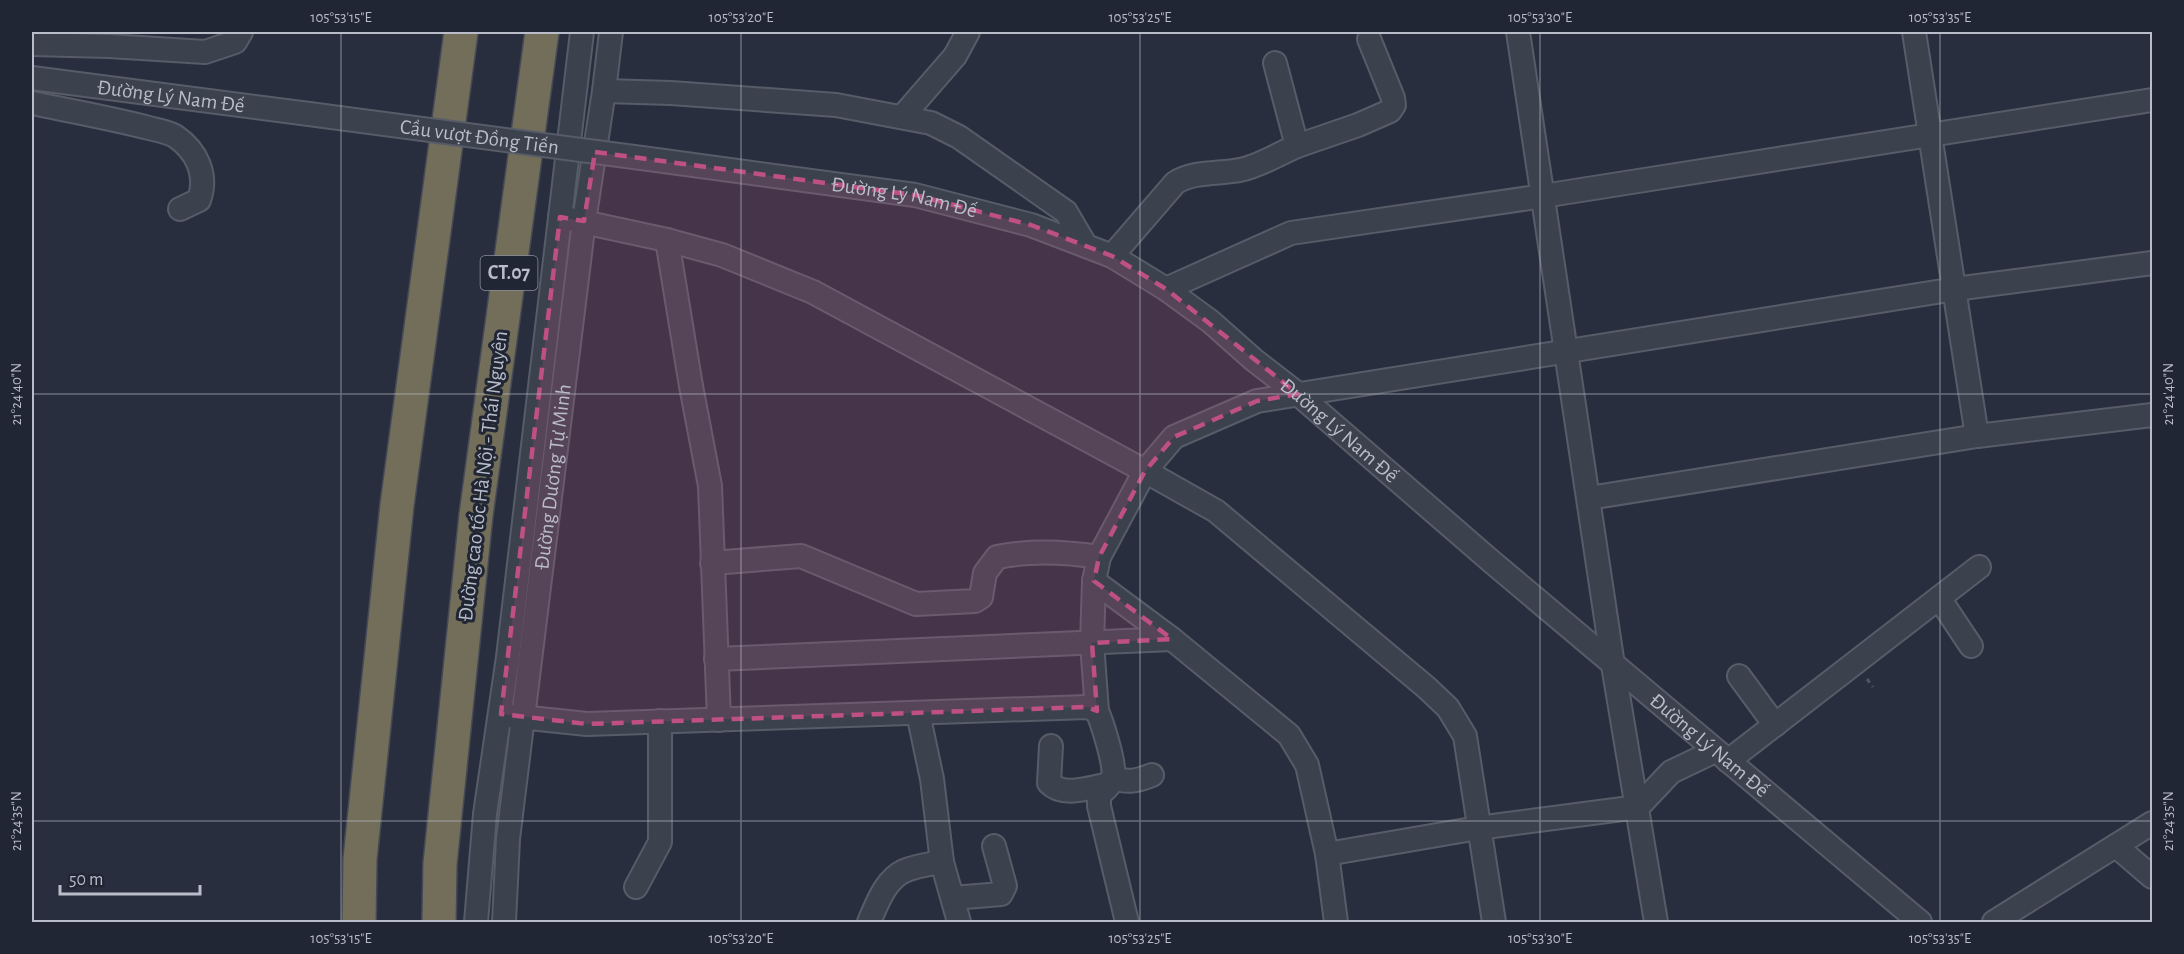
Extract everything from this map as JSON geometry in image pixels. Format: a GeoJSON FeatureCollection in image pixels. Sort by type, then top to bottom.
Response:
{"type":"FeatureCollection","features":[{"type":"Feature","properties":{"kind":"highway"},"geometry":{"type":"LineString","coordinates":[[359,922],[360,860],[397,505],[461,32]]}},
{"type":"Feature","properties":{"kind":"highway","name":"Đường cao tốc Hà Nội - Thái Nguyên"},"geometry":{"type":"LineString","coordinates":[[439,922],[440,864],[476,515],[542,32]]}},
{"type":"Feature","properties":{"kind":"street"},"geometry":{"type":"LineString","coordinates":[[32,44],[61,38],[186,41],[205,52],[220,49],[235,42],[242,32]]}},
{"type":"Feature","properties":{"kind":"street","name":"Đường Dương Tự Minh"},"geometry":{"type":"LineString","coordinates":[[476,922],[485,814],[501,714],[582,32]]}},
{"type":"Feature","properties":{"kind":"street","name":"Đường Dương Tự Minh"},"geometry":{"type":"LineString","coordinates":[[504,922],[508,838],[584,222],[611,32]]}},
{"type":"Feature","properties":{"kind":"street"},"geometry":{"type":"LineString","coordinates":[[902,117],[955,56],[968,32]]}},
{"type":"Feature","properties":{"kind":"street"},"geometry":{"type":"LineString","coordinates":[[1518,32],[1613,665],[1656,922]]}},
{"type":"Feature","properties":{"kind":"street"},"geometry":{"type":"LineString","coordinates":[[1914,32],[1977,436]]}},
{"type":"Feature","properties":{"kind":"street"},"geometry":{"type":"LineString","coordinates":[[1112,256],[1175,183],[1186,176],[1242,170],[1279,156],[1297,146],[1358,125],[1390,111],[1394,105],[1393,98],[1369,39]]}},
{"type":"Feature","properties":{"kind":"street"},"geometry":{"type":"LineString","coordinates":[[1275,63],[1297,146]]}},
{"type":"Feature","properties":{"kind":"street","name":"Đường Lý Nam Đế"},"geometry":{"type":"LineString","coordinates":[[32,78],[309,114]]}},
{"type":"Feature","properties":{"kind":"street"},"geometry":{"type":"LineString","coordinates":[[604,91],[671,93],[836,105],[931,123],[947,130],[1066,212],[1086,246]]}},
{"type":"Feature","properties":{"kind":"street"},"geometry":{"type":"LineString","coordinates":[[1166,289],[1291,233],[1543,196],[1931,133],[2152,100]]}},
{"type":"Feature","properties":{"kind":"street"},"geometry":{"type":"LineString","coordinates":[[32,103],[130,123],[173,135],[187,145],[198,160],[201,175],[202,190],[199,200],[180,208]]}},
{"type":"Feature","properties":{"kind":"street","name":"Cầu vượt Đồng Tiến"},"geometry":{"type":"LineString","coordinates":[[309,114],[649,159]]}},
{"type":"Feature","properties":{"kind":"street","name":"Đường Lý Nam Đế"},"geometry":{"type":"LineString","coordinates":[[649,159],[915,195],[1031,225],[1112,256],[1166,289],[1210,321],[1254,360],[1298,394],[1491,562],[1920,922]]}},
{"type":"Feature","properties":{"kind":"street"},"geometry":{"type":"LineString","coordinates":[[560,217],[667,240],[722,255],[813,292],[1216,511],[1448,708],[1465,736],[1494,922]]}},
{"type":"Feature","properties":{"kind":"street"},"geometry":{"type":"LineString","coordinates":[[667,240],[710,486],[719,720]]}},
{"type":"Feature","properties":{"kind":"street"},"geometry":{"type":"LineString","coordinates":[[1127,922],[1099,806],[1099,795],[1112,781],[1114,773],[1102,722],[1097,711],[1092,643],[1094,581],[1099,557],[1145,471],[1174,437],[1257,401],[1955,289],[2152,263]]}},
{"type":"Feature","properties":{"kind":"street"},"geometry":{"type":"LineString","coordinates":[[1588,498],[1977,436],[2152,415]]}},
{"type":"Feature","properties":{"kind":"street"},"geometry":{"type":"LineString","coordinates":[[712,563],[801,556],[916,604],[975,601],[981,597],[985,573],[997,557],[1015,553],[1069,553],[1099,557]]}},
{"type":"Feature","properties":{"kind":"street"},"geometry":{"type":"LineString","coordinates":[[1327,854],[1478,828],[1638,807],[1671,772],[1721,756],[1775,725],[1979,567]]}},
{"type":"Feature","properties":{"kind":"street"},"geometry":{"type":"LineString","coordinates":[[1094,581],[1172,639],[1288,735],[1307,765],[1327,854],[1336,922]]}},
{"type":"Feature","properties":{"kind":"street"},"geometry":{"type":"LineString","coordinates":[[1939,598],[1971,646]]}},
{"type":"Feature","properties":{"kind":"street"},"geometry":{"type":"LineString","coordinates":[[716,659],[1172,639]]}},
{"type":"Feature","properties":{"kind":"street"},"geometry":{"type":"LineString","coordinates":[[1739,676],[1775,725]]}},
{"type":"Feature","properties":{"kind":"street"},"geometry":{"type":"LineString","coordinates":[[501,714],[579,724],[1087,707],[1097,711]]}},
{"type":"Feature","properties":{"kind":"street"},"geometry":{"type":"LineString","coordinates":[[918,713],[932,779],[942,862],[959,922]]}},
{"type":"Feature","properties":{"kind":"street"},"geometry":{"type":"LineString","coordinates":[[636,887],[660,842],[660,721]]}},
{"type":"Feature","properties":{"kind":"street"},"geometry":{"type":"LineString","coordinates":[[1051,746],[1049,783],[1056,789],[1065,791],[1112,781],[1137,781],[1152,775]]}},
{"type":"Feature","properties":{"kind":"street"},"geometry":{"type":"LineString","coordinates":[[1994,922],[2152,823]]}},
{"type":"Feature","properties":{"kind":"street"},"geometry":{"type":"LineString","coordinates":[[952,898],[1001,894],[1004,891],[1005,886],[994,846]]}},
{"type":"Feature","properties":{"kind":"street"},"geometry":{"type":"LineString","coordinates":[[2116,846],[2152,877]]}},
{"type":"Feature","properties":{"kind":"street"},"geometry":{"type":"LineString","coordinates":[[869,922],[881,895],[893,879],[904,871],[942,862]]}},
{"type":"Feature","properties":{"kind":"highlighted area"},"geometry":{"type":"Polygon","coordinates":[[[595,152],[915,195],[1031,225],[1112,256],[1166,289],[1298,394],[1257,401],[1174,437],[1145,471],[1099,557],[1094,581],[1172,639],[1092,643],[1097,711],[1087,707],[587,724],[501,714],[560,217],[584,221],[595,152]]]}}]}
